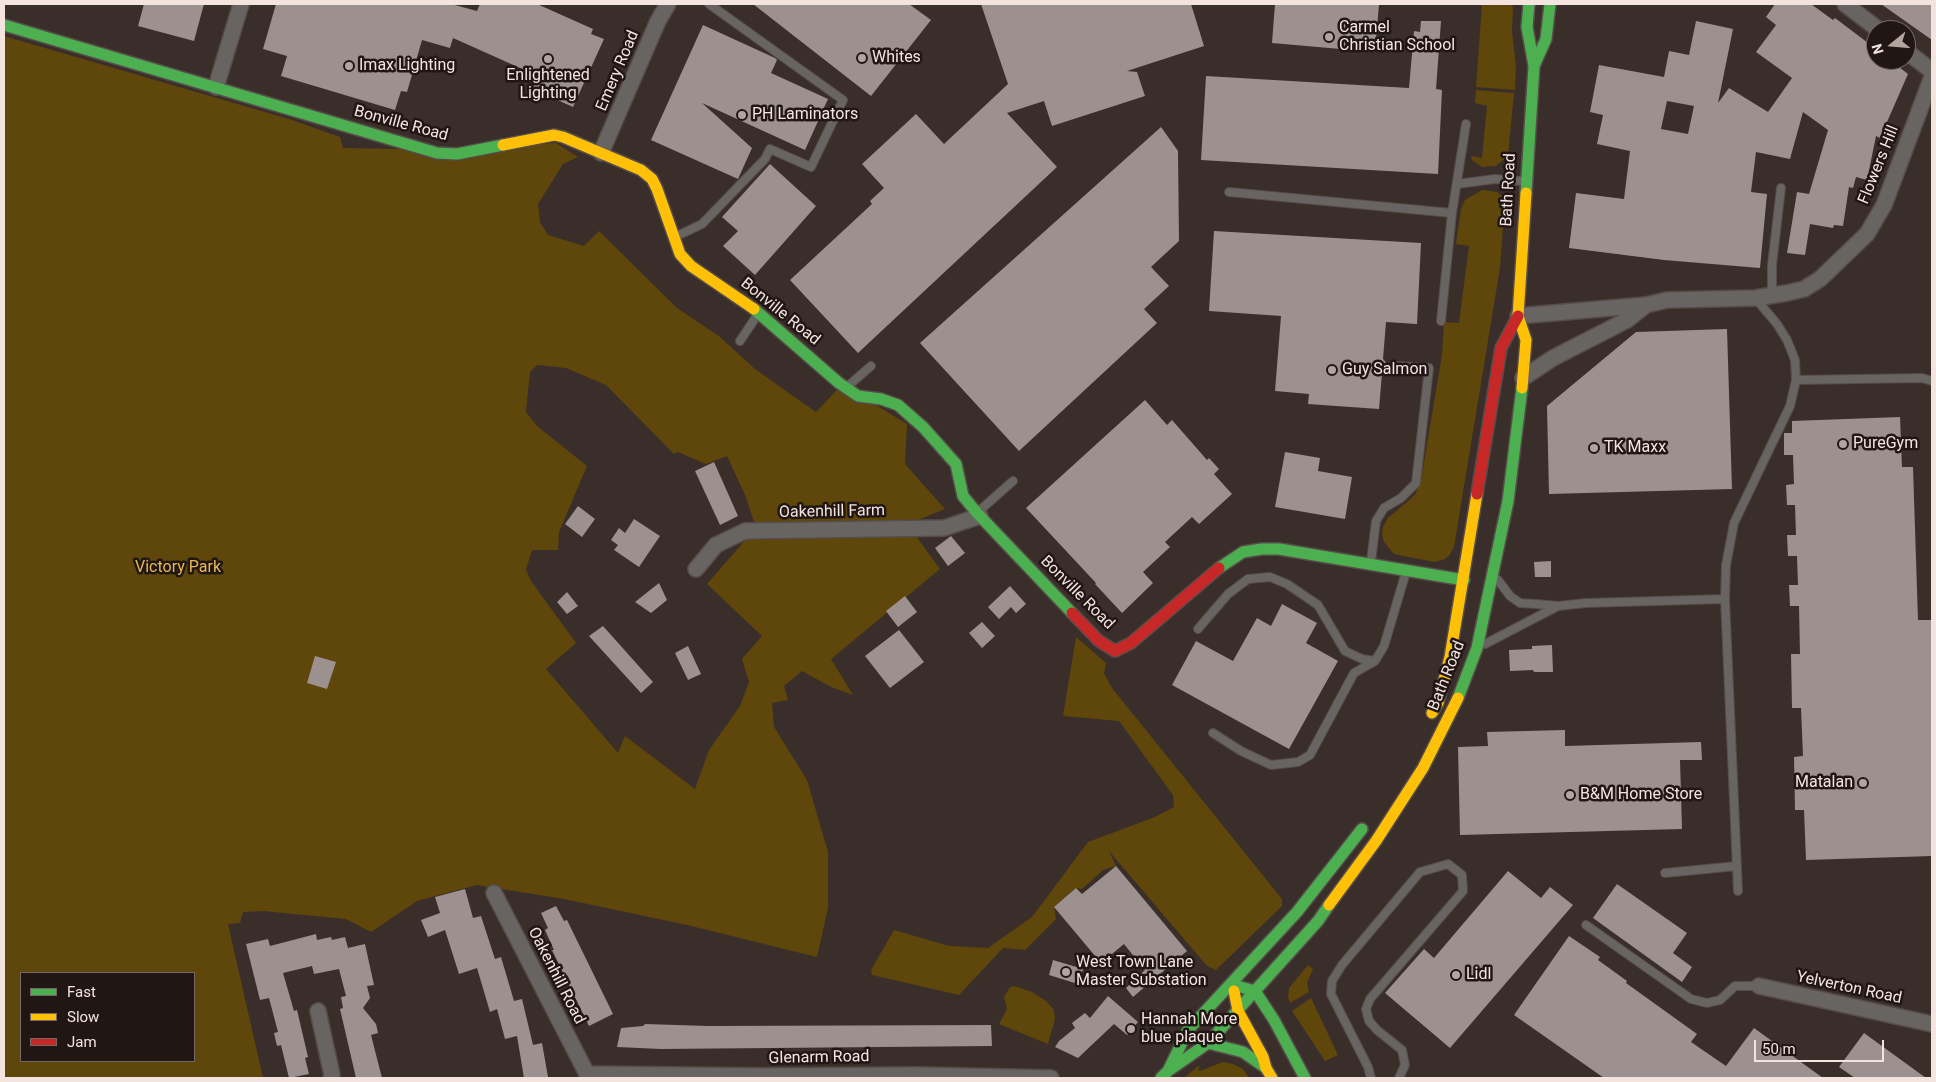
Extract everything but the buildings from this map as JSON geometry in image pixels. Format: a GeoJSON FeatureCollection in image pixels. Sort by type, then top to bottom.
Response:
{"type":"FeatureCollection","features":[{"type":"Feature","properties":{"kind":"main road","name":"Bath Road"},"geometry":{"type":"LineString","coordinates":[[1164,1074],[1208,1043],[1318,920],[1376,841],[1424,768],[1458,698],[1477,648],[1492,569],[1508,501],[1523,378],[1526,340],[1518,316],[1534,66],[1527,27],[1529,4]]}},
{"type":"Feature","properties":{"kind":"main road","name":"Bath Road"},"geometry":{"type":"LineString","coordinates":[[1534,66],[1546,39],[1550,4]]}},
{"type":"Feature","properties":{"kind":"main road","name":"Bonville Road"},"geometry":{"type":"LineString","coordinates":[[4,25],[437,153],[457,154],[554,135],[563,137],[641,170],[652,178],[680,254],[691,266],[759,312],[846,388],[858,396],[881,399],[898,405],[923,427],[956,464],[963,496],[1098,640],[1115,651],[1131,643],[1227,561],[1243,552],[1279,549],[1464,580]]}},
{"type":"Feature","properties":{"kind":"main road","name":"Bath Road"},"geometry":{"type":"LineString","coordinates":[[1426,725],[1438,703],[1450,657],[1501,348],[1518,316]]}},
{"type":"Feature","properties":{"kind":"main road"},"geometry":{"type":"LineString","coordinates":[[1164,1074],[1188,1030],[1297,912],[1365,823]]}},
{"type":"Feature","properties":{"kind":"main road"},"geometry":{"type":"LineString","coordinates":[[1232,984],[1255,991],[1274,1020],[1305,1078]]}},
{"type":"Feature","properties":{"kind":"main road"},"geometry":{"type":"LineString","coordinates":[[1232,984],[1238,1011],[1263,1057],[1269,1073]]}},
{"type":"Feature","properties":{"kind":"main road"},"geometry":{"type":"LineString","coordinates":[[1208,1043],[1243,1052],[1269,1073]]}},
{"type":"Feature","properties":{"kind":"street"},"geometry":{"type":"LineString","coordinates":[[216,87],[241,4]]}},
{"type":"Feature","properties":{"kind":"street","name":"Emery Road"},"geometry":{"type":"LineString","coordinates":[[602,153],[666,4]]}},
{"type":"Feature","properties":{"kind":"street"},"geometry":{"type":"LineString","coordinates":[[1845,4],[1866,20]]}},
{"type":"Feature","properties":{"kind":"street"},"geometry":{"type":"LineString","coordinates":[[1916,59],[1932,71]]}},
{"type":"Feature","properties":{"kind":"street","name":"Flowers Hill"},"geometry":{"type":"LineString","coordinates":[[1518,316],[1646,305],[1674,300],[1755,298],[1804,289],[1820,279],[1867,234],[1884,205],[1932,78]]}},
{"type":"Feature","properties":{"kind":"street","name":"Flowers Hill"},"geometry":{"type":"LineString","coordinates":[[1523,378],[1553,358],[1626,320],[1646,305]]}},
{"type":"Feature","properties":{"kind":"street","name":"Oakenhill Farm"},"geometry":{"type":"LineString","coordinates":[[696,569],[716,545],[745,531],[944,528],[979,514]]}},
{"type":"Feature","properties":{"kind":"street","name":"Oakenhill Road"},"geometry":{"type":"LineString","coordinates":[[494,893],[587,1076]]}},
{"type":"Feature","properties":{"kind":"street","name":"Yelverton Road"},"geometry":{"type":"LineString","coordinates":[[1759,986],[1932,1024]]}},
{"type":"Feature","properties":{"kind":"street"},"geometry":{"type":"LineString","coordinates":[[318,1011],[332,1075],[331,1078]]}},
{"type":"Feature","properties":{"kind":"street","name":"Glenarm Road"},"geometry":{"type":"LineString","coordinates":[[587,1076],[1049,1078]]}},
{"type":"Feature","properties":{"kind":"lane"},"geometry":{"type":"LineString","coordinates":[[674,237],[702,224],[765,159],[770,148],[811,166],[843,100],[709,4]]}},
{"type":"Feature","properties":{"kind":"lane"},"geometry":{"type":"LineString","coordinates":[[1441,321],[1452,213],[1466,124]]}},
{"type":"Feature","properties":{"kind":"lane"},"geometry":{"type":"LineString","coordinates":[[1457,184],[1495,179],[1526,181]]}},
{"type":"Feature","properties":{"kind":"lane"},"geometry":{"type":"LineString","coordinates":[[1772,295],[1772,265],[1782,188]]}},
{"type":"Feature","properties":{"kind":"lane"},"geometry":{"type":"LineString","coordinates":[[1229,192],[1452,213]]}},
{"type":"Feature","properties":{"kind":"lane"},"geometry":{"type":"LineString","coordinates":[[1738,891],[1725,599],[1726,565],[1734,523],[1790,406],[1796,380],[1795,360],[1787,340],[1777,324],[1755,298]]}},
{"type":"Feature","properties":{"kind":"lane"},"geometry":{"type":"LineString","coordinates":[[740,341],[759,312]]}},
{"type":"Feature","properties":{"kind":"lane"},"geometry":{"type":"LineString","coordinates":[[846,388],[871,366]]}},
{"type":"Feature","properties":{"kind":"lane"},"geometry":{"type":"LineString","coordinates":[[1370,563],[1376,521],[1384,508],[1401,498],[1416,483],[1429,368],[1398,366]]}},
{"type":"Feature","properties":{"kind":"lane"},"geometry":{"type":"LineString","coordinates":[[1796,380],[1922,378],[1932,381]]}},
{"type":"Feature","properties":{"kind":"lane"},"geometry":{"type":"LineString","coordinates":[[979,514],[1013,481]]}},
{"type":"Feature","properties":{"kind":"lane"},"geometry":{"type":"LineString","coordinates":[[1492,569],[1510,596],[1520,603],[1558,606],[1586,603],[1725,599]]}},
{"type":"Feature","properties":{"kind":"lane"},"geometry":{"type":"LineString","coordinates":[[1213,733],[1241,751],[1271,766],[1298,762],[1310,755],[1354,673],[1374,662],[1384,646],[1407,570]]}},
{"type":"Feature","properties":{"kind":"lane"},"geometry":{"type":"LineString","coordinates":[[1198,629],[1228,594],[1248,579],[1270,577],[1293,588],[1318,604],[1346,651],[1362,659],[1374,662]]}},
{"type":"Feature","properties":{"kind":"lane"},"geometry":{"type":"LineString","coordinates":[[1477,648],[1558,606]]}},
{"type":"Feature","properties":{"kind":"lane"},"geometry":{"type":"LineString","coordinates":[[1371,1078],[1368,1067],[1331,994],[1332,980],[1342,965],[1420,872],[1448,864],[1462,875],[1463,891],[1370,999],[1366,1009],[1369,1021],[1402,1050],[1405,1065],[1400,1078]]}},
{"type":"Feature","properties":{"kind":"lane"},"geometry":{"type":"LineString","coordinates":[[1665,873],[1737,866]]}},
{"type":"Feature","properties":{"kind":"lane"},"geometry":{"type":"LineString","coordinates":[[1586,925],[1691,998],[1707,1003],[1720,1000],[1735,986],[1759,986]]}},
{"type":"Feature","properties":{"kind":"green space"},"geometry":{"type":"Polygon","coordinates":[[[1482,4],[1510,4],[1513,7],[1512,31],[1516,67],[1515,90],[1476,87],[1482,4]]]}},
{"type":"Feature","properties":{"kind":"green space","name":"Victory Park"},"geometry":{"type":"Polygon","coordinates":[[[4,36],[289,119],[340,137],[343,148],[400,149],[556,143],[578,157],[563,164],[538,204],[540,222],[548,235],[584,246],[599,231],[677,308],[720,337],[755,369],[816,412],[837,390],[871,402],[907,424],[905,464],[945,509],[913,522],[754,522],[746,497],[727,456],[706,464],[678,452],[674,454],[606,385],[566,368],[537,365],[530,372],[526,412],[537,426],[587,466],[559,532],[558,550],[532,550],[526,570],[531,581],[576,643],[546,669],[618,753],[625,736],[695,789],[709,750],[740,706],[749,682],[742,659],[762,636],[707,584],[747,538],[915,535],[940,569],[831,659],[853,695],[831,687],[802,671],[784,686],[788,700],[772,703],[774,727],[807,780],[828,852],[828,908],[817,957],[687,925],[564,899],[477,885],[417,901],[371,932],[346,919],[263,911],[243,912],[240,923],[228,924],[263,1078],[4,1078],[4,36]]]}},
{"type":"Feature","properties":{"kind":"green space"},"geometry":{"type":"Polygon","coordinates":[[[1476,90],[1514,93],[1508,156],[1496,166],[1482,167],[1472,160],[1471,156],[1482,158],[1487,106],[1475,103],[1476,90]]]}},
{"type":"Feature","properties":{"kind":"green space"},"geometry":{"type":"Polygon","coordinates":[[[1482,190],[1497,192],[1505,199],[1500,268],[1454,547],[1449,556],[1434,562],[1394,554],[1384,542],[1382,534],[1383,527],[1388,518],[1415,495],[1421,480],[1442,355],[1444,322],[1459,323],[1469,246],[1456,244],[1461,209],[1465,200],[1482,190]]]}},
{"type":"Feature","properties":{"kind":"green space"},"geometry":{"type":"Polygon","coordinates":[[[1076,637],[1106,663],[1104,673],[1112,688],[1282,899],[1282,906],[1216,970],[1207,966],[1109,851],[1116,866],[1103,870],[1082,889],[1076,888],[1054,907],[1056,919],[1025,950],[1003,948],[959,995],[872,975],[871,970],[894,930],[949,946],[988,948],[1032,917],[1088,842],[1155,817],[1174,807],[1173,795],[1119,721],[1063,716],[1076,637]]]}},
{"type":"Feature","properties":{"kind":"green space"},"geometry":{"type":"Polygon","coordinates":[[[1308,965],[1313,969],[1307,983],[1309,992],[1290,1003],[1288,997],[1289,988],[1308,965]]]}},
{"type":"Feature","properties":{"kind":"green space"},"geometry":{"type":"Polygon","coordinates":[[[1014,986],[1032,992],[1046,1001],[1054,1010],[1055,1019],[1048,1044],[999,1024],[1007,1009],[1004,997],[1010,987],[1014,986]]]}},
{"type":"Feature","properties":{"kind":"green space"},"geometry":{"type":"Polygon","coordinates":[[[1311,998],[1338,1055],[1325,1061],[1292,1011],[1311,998]]]}},
{"type":"Feature","properties":{"kind":"green space"},"geometry":{"type":"Polygon","coordinates":[[[1223,1062],[1243,1069],[1249,1078],[1184,1078],[1197,1067],[1200,1066],[1198,1070],[1200,1071],[1223,1062]]]}},
{"type":"Feature","properties":{"kind":"traffic: fast"},"geometry":{"type":"LineString","coordinates":[[1526,193],[1534,66],[1527,27],[1529,4]]}},
{"type":"Feature","properties":{"kind":"traffic: fast"},"geometry":{"type":"LineString","coordinates":[[1534,66],[1546,39],[1550,4]]}},
{"type":"Feature","properties":{"kind":"traffic: fast"},"geometry":{"type":"LineString","coordinates":[[4,25],[437,153],[457,154],[503,145]]}},
{"type":"Feature","properties":{"kind":"traffic: fast"},"geometry":{"type":"LineString","coordinates":[[754,309],[839,383],[858,396],[881,399],[898,405],[923,427],[956,464],[963,496],[1072,613]]}},
{"type":"Feature","properties":{"kind":"traffic: fast"},"geometry":{"type":"LineString","coordinates":[[1458,698],[1477,648],[1508,501],[1522,388]]}},
{"type":"Feature","properties":{"kind":"traffic: fast"},"geometry":{"type":"LineString","coordinates":[[1219,568],[1243,552],[1279,549],[1464,580]]}},
{"type":"Feature","properties":{"kind":"traffic: fast"},"geometry":{"type":"LineString","coordinates":[[1169,1069],[1188,1030],[1297,912],[1362,829]]}},
{"type":"Feature","properties":{"kind":"traffic: fast"},"geometry":{"type":"LineString","coordinates":[[1161,1078],[1208,1043],[1318,921],[1329,905]]}},
{"type":"Feature","properties":{"kind":"traffic: fast"},"geometry":{"type":"LineString","coordinates":[[1237,986],[1255,991],[1274,1020],[1305,1078]]}},
{"type":"Feature","properties":{"kind":"traffic: fast"},"geometry":{"type":"LineString","coordinates":[[1208,1043],[1243,1052],[1266,1068]]}},
{"type":"Feature","properties":{"kind":"traffic: slow"},"geometry":{"type":"LineString","coordinates":[[503,145],[554,135],[563,137],[641,170],[652,179],[657,189],[680,254],[691,266],[754,309]]}},
{"type":"Feature","properties":{"kind":"traffic: slow"},"geometry":{"type":"LineString","coordinates":[[1522,388],[1526,340],[1518,316],[1526,193]]}},
{"type":"Feature","properties":{"kind":"traffic: slow"},"geometry":{"type":"LineString","coordinates":[[1432,713],[1438,703],[1450,657],[1477,494]]}},
{"type":"Feature","properties":{"kind":"traffic: slow"},"geometry":{"type":"LineString","coordinates":[[1329,905],[1376,841],[1423,768],[1458,698]]}},
{"type":"Feature","properties":{"kind":"traffic: slow"},"geometry":{"type":"LineString","coordinates":[[1234,991],[1238,1011],[1272,1078]]}},
{"type":"Feature","properties":{"kind":"traffic: jam"},"geometry":{"type":"LineString","coordinates":[[1477,494],[1501,348],[1518,316]]}},
{"type":"Feature","properties":{"kind":"traffic: jam"},"geometry":{"type":"LineString","coordinates":[[1072,613],[1099,641],[1115,651],[1131,643],[1219,568]]}},
{"type":"Feature","properties":{"kind":"place","name":"Carmel Christian School"},"geometry":{"type":"Point","coordinates":[1329,37]}},
{"type":"Feature","properties":{"kind":"place","name":"Whites"},"geometry":{"type":"Point","coordinates":[862,58]}},
{"type":"Feature","properties":{"kind":"place","name":"Enlightened Lighting"},"geometry":{"type":"Point","coordinates":[548,59]}},
{"type":"Feature","properties":{"kind":"place","name":"Imax Lighting"},"geometry":{"type":"Point","coordinates":[349,66]}},
{"type":"Feature","properties":{"kind":"place","name":"PH Laminators"},"geometry":{"type":"Point","coordinates":[742,115]}},
{"type":"Feature","properties":{"kind":"place","name":"Guy Salmon"},"geometry":{"type":"Point","coordinates":[1332,370]}},
{"type":"Feature","properties":{"kind":"place","name":"PureGym"},"geometry":{"type":"Point","coordinates":[1843,444]}},
{"type":"Feature","properties":{"kind":"place","name":"TK Maxx"},"geometry":{"type":"Point","coordinates":[1594,448]}},
{"type":"Feature","properties":{"kind":"place","name":"Matalan"},"geometry":{"type":"Point","coordinates":[1863,783]}},
{"type":"Feature","properties":{"kind":"place","name":"B&M Home Store"},"geometry":{"type":"Point","coordinates":[1570,795]}},
{"type":"Feature","properties":{"kind":"place","name":"West Town Lane Master Substation"},"geometry":{"type":"Point","coordinates":[1066,972]}},
{"type":"Feature","properties":{"kind":"place","name":"Lidl"},"geometry":{"type":"Point","coordinates":[1456,975]}},
{"type":"Feature","properties":{"kind":"place","name":"Hannah More blue plaque"},"geometry":{"type":"Point","coordinates":[1131,1029]}}]}
